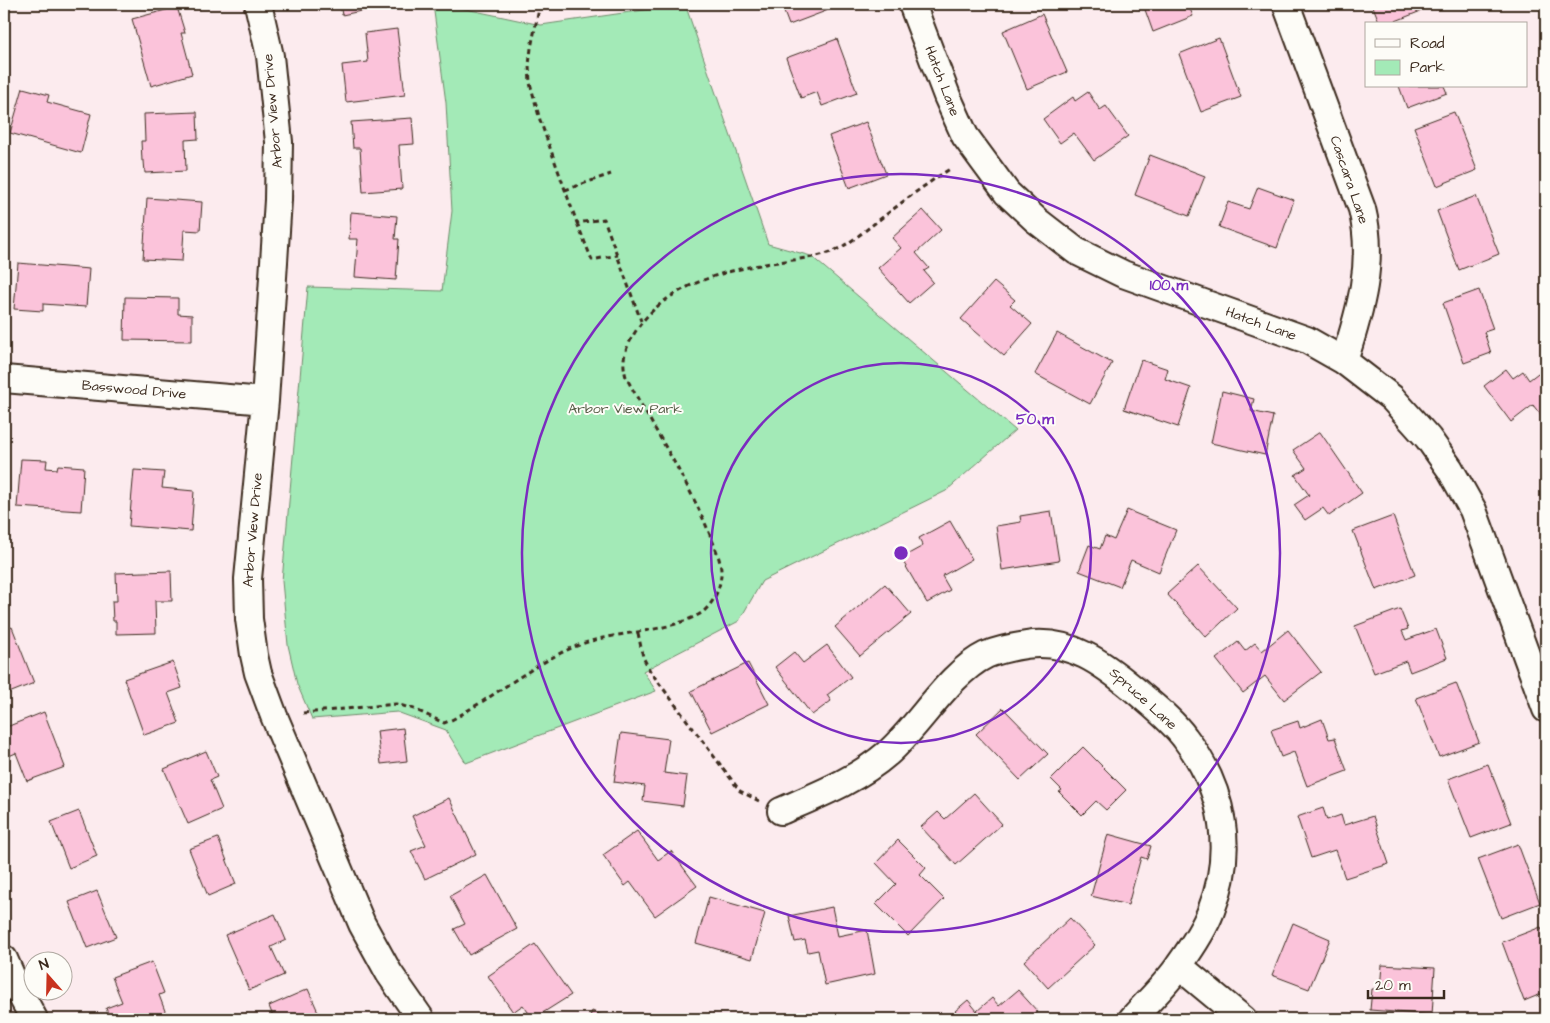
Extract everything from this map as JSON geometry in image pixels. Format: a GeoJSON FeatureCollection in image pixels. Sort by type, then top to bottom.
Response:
{"type":"FeatureCollection","features":[{"type":"Feature","properties":{"kind":"street","name":"Arbor View Drive"},"geometry":{"type":"LineString","coordinates":[[258,4],[270,56],[278,142],[278,200],[265,401],[248,579],[249,619],[258,673],[280,731],[362,924],[389,973],[421,1019]]}},
{"type":"Feature","properties":{"kind":"street","name":"Hatch Lane"},"geometry":{"type":"LineString","coordinates":[[912,4],[947,96],[965,136],[1007,193],[1036,220],[1076,251],[1123,274],[1307,340],[1344,361],[1392,398],[1428,438],[1450,469],[1473,510],[1546,709]]}},
{"type":"Feature","properties":{"kind":"street","name":"Cascara Lane"},"geometry":{"type":"LineString","coordinates":[[1286,4],[1362,209],[1365,223],[1368,244],[1367,261],[1358,318],[1344,361]]}},
{"type":"Feature","properties":{"kind":"street","name":"Basswood Drive"},"geometry":{"type":"LineString","coordinates":[[4,379],[265,401]]}},
{"type":"Feature","properties":{"kind":"street","name":"Spruce Lane"},"geometry":{"type":"LineString","coordinates":[[781,811],[828,790],[872,765],[904,737],[956,679],[987,655],[1028,644],[1051,645],[1076,650],[1110,668],[1184,736],[1204,764],[1216,793],[1223,827],[1223,860],[1219,887],[1210,913],[1179,966],[1132,1019]]}},
{"type":"Feature","properties":{"kind":"street"},"geometry":{"type":"LineString","coordinates":[[4,959],[34,1019]]}},
{"type":"Feature","properties":{"kind":"street"},"geometry":{"type":"LineString","coordinates":[[1179,966],[1243,1019]]}},
{"type":"Feature","properties":{"kind":"path"},"geometry":{"type":"LineString","coordinates":[[540,4],[529,65],[530,84],[540,120],[592,260],[618,255]]}},
{"type":"Feature","properties":{"kind":"path"},"geometry":{"type":"LineString","coordinates":[[303,713],[396,704],[414,709],[444,723],[575,647],[616,636],[675,625],[701,614],[708,608],[716,595],[721,581],[718,554],[696,503],[626,377],[622,365],[624,353],[642,321],[667,299],[688,287],[727,272],[832,252],[856,237],[930,181],[950,169]]}},
{"type":"Feature","properties":{"kind":"path"},"geometry":{"type":"LineString","coordinates":[[565,190],[612,174]]}},
{"type":"Feature","properties":{"kind":"path"},"geometry":{"type":"LineString","coordinates":[[577,223],[604,219],[642,321]]}},
{"type":"Feature","properties":{"kind":"path"},"geometry":{"type":"LineString","coordinates":[[638,633],[645,664],[740,791],[781,811]]}},
{"type":"Feature","properties":{"kind":"green space","name":"Arbor View Park"},"geometry":{"type":"Polygon","coordinates":[[[433,4],[442,4],[541,25],[685,4],[768,244],[811,256],[1015,430],[946,491],[762,581],[739,621],[643,671],[656,691],[466,763],[446,730],[397,712],[312,719],[297,684],[288,645],[282,581],[308,287],[442,291],[452,211],[446,103],[433,4]]]}},
{"type":"Feature","properties":{"kind":"building"},"geometry":{"type":"Polygon","coordinates":[[[340,4],[379,4],[380,7],[342,15],[340,4]]]}},
{"type":"Feature","properties":{"kind":"building"},"geometry":{"type":"Polygon","coordinates":[[[781,4],[829,4],[831,9],[789,25],[781,4]]]}},
{"type":"Feature","properties":{"kind":"building"},"geometry":{"type":"Polygon","coordinates":[[[1143,4],[1188,4],[1193,16],[1153,32],[1143,4]]]}},
{"type":"Feature","properties":{"kind":"building"},"geometry":{"type":"Polygon","coordinates":[[[1372,4],[1418,4],[1421,11],[1393,22],[1379,22],[1372,4]]]}},
{"type":"Feature","properties":{"kind":"building"},"geometry":{"type":"Polygon","coordinates":[[[177,7],[185,33],[181,33],[192,74],[151,86],[132,19],[177,7]]]}},
{"type":"Feature","properties":{"kind":"building"},"geometry":{"type":"Polygon","coordinates":[[[1042,14],[1067,72],[1027,89],[1003,31],[1042,14]]]}},
{"type":"Feature","properties":{"kind":"building"},"geometry":{"type":"Polygon","coordinates":[[[397,29],[405,95],[346,102],[342,65],[368,62],[365,33],[397,29]]]}},
{"type":"Feature","properties":{"kind":"building"},"geometry":{"type":"Polygon","coordinates":[[[1219,38],[1241,97],[1201,112],[1179,54],[1219,38]]]}},
{"type":"Feature","properties":{"kind":"building"},"geometry":{"type":"Polygon","coordinates":[[[837,39],[857,93],[822,106],[817,92],[801,98],[786,58],[837,39]]]}},
{"type":"Feature","properties":{"kind":"building"},"geometry":{"type":"Polygon","coordinates":[[[23,88],[49,95],[47,102],[91,114],[81,153],[10,133],[23,88]]]}},
{"type":"Feature","properties":{"kind":"building"},"geometry":{"type":"Polygon","coordinates":[[[1400,88],[1445,88],[1447,93],[1407,108],[1400,88]]]}},
{"type":"Feature","properties":{"kind":"building"},"geometry":{"type":"Polygon","coordinates":[[[1088,92],[1100,110],[1106,106],[1128,136],[1094,160],[1074,133],[1060,143],[1043,119],[1073,97],[1075,101],[1088,92]]]}},
{"type":"Feature","properties":{"kind":"building"},"geometry":{"type":"Polygon","coordinates":[[[197,112],[198,139],[185,140],[186,171],[145,173],[141,141],[145,141],[144,114],[197,112]]]}},
{"type":"Feature","properties":{"kind":"building"},"geometry":{"type":"Polygon","coordinates":[[[1454,112],[1477,170],[1437,186],[1414,127],[1454,112]]]}},
{"type":"Feature","properties":{"kind":"building"},"geometry":{"type":"Polygon","coordinates":[[[412,118],[414,144],[399,145],[402,189],[363,192],[360,148],[353,148],[351,122],[412,118]]]}},
{"type":"Feature","properties":{"kind":"building"},"geometry":{"type":"Polygon","coordinates":[[[866,122],[886,174],[849,188],[829,136],[866,122]]]}},
{"type":"Feature","properties":{"kind":"building"},"geometry":{"type":"Polygon","coordinates":[[[1150,155],[1205,176],[1189,216],[1135,195],[1150,155]]]}},
{"type":"Feature","properties":{"kind":"building"},"geometry":{"type":"Polygon","coordinates":[[[1258,187],[1294,200],[1277,248],[1219,227],[1228,202],[1249,209],[1258,187]]]}},
{"type":"Feature","properties":{"kind":"building"},"geometry":{"type":"Polygon","coordinates":[[[1476,196],[1499,254],[1459,270],[1437,211],[1476,196]]]}},
{"type":"Feature","properties":{"kind":"building"},"geometry":{"type":"Polygon","coordinates":[[[147,198],[202,202],[200,231],[184,230],[182,261],[143,259],[147,198]]]}},
{"type":"Feature","properties":{"kind":"building"},"geometry":{"type":"Polygon","coordinates":[[[923,210],[941,230],[916,253],[929,268],[924,271],[933,282],[909,303],[878,268],[901,248],[892,238],[923,210]]]}},
{"type":"Feature","properties":{"kind":"building"},"geometry":{"type":"Polygon","coordinates":[[[351,212],[397,216],[395,239],[399,239],[396,280],[355,277],[358,239],[349,239],[351,212]]]}},
{"type":"Feature","properties":{"kind":"building"},"geometry":{"type":"Polygon","coordinates":[[[18,263],[89,269],[86,307],[43,304],[43,311],[14,309],[18,263]]]}},
{"type":"Feature","properties":{"kind":"building"},"geometry":{"type":"Polygon","coordinates":[[[994,282],[1015,300],[1010,305],[1032,324],[1004,356],[961,319],[994,282]]]}},
{"type":"Feature","properties":{"kind":"building"},"geometry":{"type":"Polygon","coordinates":[[[1479,290],[1493,329],[1484,332],[1491,353],[1464,363],[1443,303],[1479,290]]]}},
{"type":"Feature","properties":{"kind":"building"},"geometry":{"type":"Polygon","coordinates":[[[125,297],[178,298],[178,314],[192,315],[192,341],[124,340],[125,297]]]}},
{"type":"Feature","properties":{"kind":"building"},"geometry":{"type":"Polygon","coordinates":[[[1057,333],[1112,363],[1090,404],[1035,374],[1057,333]]]}},
{"type":"Feature","properties":{"kind":"building"},"geometry":{"type":"Polygon","coordinates":[[[1141,360],[1168,369],[1165,379],[1191,388],[1178,427],[1124,409],[1141,360]]]}},
{"type":"Feature","properties":{"kind":"building"},"geometry":{"type":"Polygon","coordinates":[[[1546,367],[1546,422],[1533,405],[1511,422],[1484,386],[1506,369],[1513,378],[1523,371],[1529,380],[1546,367]]]}},
{"type":"Feature","properties":{"kind":"building"},"geometry":{"type":"Polygon","coordinates":[[[1222,391],[1254,399],[1251,411],[1273,416],[1265,455],[1211,443],[1222,391]]]}},
{"type":"Feature","properties":{"kind":"building"},"geometry":{"type":"Polygon","coordinates":[[[1320,432],[1362,493],[1329,516],[1323,508],[1305,520],[1294,505],[1309,495],[1295,475],[1306,468],[1293,450],[1320,432]]]}},
{"type":"Feature","properties":{"kind":"building"},"geometry":{"type":"Polygon","coordinates":[[[21,459],[47,460],[46,468],[57,469],[58,465],[84,467],[81,511],[17,507],[21,459]]]}},
{"type":"Feature","properties":{"kind":"building"},"geometry":{"type":"Polygon","coordinates":[[[134,470],[164,472],[162,488],[194,491],[191,531],[129,526],[134,470]]]}},
{"type":"Feature","properties":{"kind":"building"},"geometry":{"type":"Polygon","coordinates":[[[1127,510],[1176,530],[1159,572],[1131,560],[1120,587],[1079,571],[1089,545],[1100,549],[1105,536],[1114,540],[1127,510]]]}},
{"type":"Feature","properties":{"kind":"building"},"geometry":{"type":"Polygon","coordinates":[[[1051,511],[1059,561],[1002,570],[996,526],[1021,522],[1020,516],[1051,511]]]}},
{"type":"Feature","properties":{"kind":"building"},"geometry":{"type":"Polygon","coordinates":[[[1393,516],[1415,575],[1376,590],[1353,531],[1393,516]]]}},
{"type":"Feature","properties":{"kind":"building"},"geometry":{"type":"Polygon","coordinates":[[[950,521],[972,559],[942,576],[950,590],[927,603],[901,558],[923,546],[919,538],[950,521]]]}},
{"type":"Feature","properties":{"kind":"building"},"geometry":{"type":"Polygon","coordinates":[[[1198,566],[1237,608],[1206,637],[1167,594],[1198,566]]]}},
{"type":"Feature","properties":{"kind":"building"},"geometry":{"type":"Polygon","coordinates":[[[171,571],[172,601],[155,601],[156,633],[116,634],[116,621],[113,621],[112,601],[117,601],[116,573],[171,571]]]}},
{"type":"Feature","properties":{"kind":"building"},"geometry":{"type":"Polygon","coordinates":[[[885,584],[911,614],[860,656],[835,627],[885,584]]]}},
{"type":"Feature","properties":{"kind":"building"},"geometry":{"type":"Polygon","coordinates":[[[1400,609],[1408,629],[1402,631],[1406,640],[1436,629],[1447,658],[1410,672],[1406,661],[1374,673],[1355,626],[1400,609]]]}},
{"type":"Feature","properties":{"kind":"building"},"geometry":{"type":"Polygon","coordinates":[[[12,627],[34,683],[4,695],[4,630],[12,627]]]}},
{"type":"Feature","properties":{"kind":"building"},"geometry":{"type":"Polygon","coordinates":[[[1288,630],[1321,672],[1284,700],[1265,676],[1243,693],[1216,659],[1238,642],[1245,651],[1255,643],[1262,651],[1288,630]]]}},
{"type":"Feature","properties":{"kind":"building"},"geometry":{"type":"Polygon","coordinates":[[[827,645],[851,677],[827,695],[831,701],[812,715],[775,667],[794,652],[803,663],[827,645]]]}},
{"type":"Feature","properties":{"kind":"building"},"geometry":{"type":"Polygon","coordinates":[[[173,662],[182,688],[168,693],[179,723],[144,735],[124,679],[173,662]]]}},
{"type":"Feature","properties":{"kind":"building"},"geometry":{"type":"Polygon","coordinates":[[[748,663],[769,704],[712,732],[691,691],[748,663]]]}},
{"type":"Feature","properties":{"kind":"building"},"geometry":{"type":"Polygon","coordinates":[[[1456,683],[1479,742],[1439,757],[1416,698],[1456,683]]]}},
{"type":"Feature","properties":{"kind":"building"},"geometry":{"type":"Polygon","coordinates":[[[1003,708],[1048,754],[1020,780],[976,734],[1003,708]]]}},
{"type":"Feature","properties":{"kind":"building"},"geometry":{"type":"Polygon","coordinates":[[[44,712],[65,767],[27,781],[16,753],[4,758],[4,728],[44,712]]]}},
{"type":"Feature","properties":{"kind":"building"},"geometry":{"type":"Polygon","coordinates":[[[1322,719],[1329,739],[1335,738],[1347,771],[1307,786],[1294,752],[1281,757],[1271,730],[1298,721],[1300,728],[1322,719]]]}},
{"type":"Feature","properties":{"kind":"building"},"geometry":{"type":"Polygon","coordinates":[[[403,728],[407,761],[381,764],[377,731],[403,728]]]}},
{"type":"Feature","properties":{"kind":"building"},"geometry":{"type":"Polygon","coordinates":[[[621,733],[669,739],[664,773],[687,776],[683,806],[643,801],[645,786],[614,782],[621,733]]]}},
{"type":"Feature","properties":{"kind":"building"},"geometry":{"type":"Polygon","coordinates":[[[1083,747],[1126,790],[1106,810],[1096,801],[1082,815],[1059,792],[1062,790],[1051,779],[1083,747]]]}},
{"type":"Feature","properties":{"kind":"building"},"geometry":{"type":"Polygon","coordinates":[[[206,751],[217,777],[210,780],[222,809],[188,824],[164,769],[206,751]]]}},
{"type":"Feature","properties":{"kind":"building"},"geometry":{"type":"Polygon","coordinates":[[[1488,764],[1511,823],[1471,838],[1448,779],[1488,764]]]}},
{"type":"Feature","properties":{"kind":"building"},"geometry":{"type":"Polygon","coordinates":[[[974,793],[1002,824],[956,865],[921,827],[938,812],[945,819],[974,793]]]}},
{"type":"Feature","properties":{"kind":"building"},"geometry":{"type":"Polygon","coordinates":[[[449,798],[476,854],[425,879],[411,851],[426,845],[412,816],[449,798]]]}},
{"type":"Feature","properties":{"kind":"building"},"geometry":{"type":"Polygon","coordinates":[[[1323,808],[1327,820],[1341,815],[1344,825],[1373,816],[1389,864],[1345,878],[1335,850],[1311,858],[1297,817],[1323,808]]]}},
{"type":"Feature","properties":{"kind":"building"},"geometry":{"type":"Polygon","coordinates":[[[79,811],[97,856],[69,868],[51,822],[79,811]]]}},
{"type":"Feature","properties":{"kind":"building"},"geometry":{"type":"Polygon","coordinates":[[[637,831],[658,860],[671,851],[697,886],[655,916],[630,882],[625,886],[603,855],[637,831]]]}},
{"type":"Feature","properties":{"kind":"building"},"geometry":{"type":"Polygon","coordinates":[[[1108,834],[1151,846],[1147,859],[1141,857],[1128,905],[1091,896],[1108,834]]]}},
{"type":"Feature","properties":{"kind":"building"},"geometry":{"type":"Polygon","coordinates":[[[218,838],[236,884],[208,896],[189,849],[218,838]]]}},
{"type":"Feature","properties":{"kind":"building"},"geometry":{"type":"Polygon","coordinates":[[[898,840],[926,868],[920,875],[944,899],[908,936],[876,904],[896,884],[876,863],[898,840]]]}},
{"type":"Feature","properties":{"kind":"building"},"geometry":{"type":"Polygon","coordinates":[[[1518,844],[1540,903],[1501,918],[1478,859],[1518,844]]]}},
{"type":"Feature","properties":{"kind":"building"},"geometry":{"type":"Polygon","coordinates":[[[487,875],[517,929],[469,955],[454,929],[465,924],[450,896],[487,875]]]}},
{"type":"Feature","properties":{"kind":"building"},"geometry":{"type":"Polygon","coordinates":[[[97,891],[116,937],[87,948],[69,902],[97,891]]]}},
{"type":"Feature","properties":{"kind":"building"},"geometry":{"type":"Polygon","coordinates":[[[709,897],[765,913],[752,959],[696,943],[709,897]]]}},
{"type":"Feature","properties":{"kind":"building"},"geometry":{"type":"Polygon","coordinates":[[[832,907],[838,936],[867,930],[875,974],[825,985],[818,950],[808,952],[805,940],[795,942],[789,916],[832,907]]]}},
{"type":"Feature","properties":{"kind":"building"},"geometry":{"type":"Polygon","coordinates":[[[275,914],[286,940],[271,947],[284,975],[249,990],[225,935],[275,914]]]}},
{"type":"Feature","properties":{"kind":"building"},"geometry":{"type":"Polygon","coordinates":[[[1070,918],[1095,945],[1048,988],[1024,961],[1070,918]]]}},
{"type":"Feature","properties":{"kind":"building"},"geometry":{"type":"Polygon","coordinates":[[[1293,923],[1330,939],[1309,989],[1272,975],[1293,923]]]}},
{"type":"Feature","properties":{"kind":"building"},"geometry":{"type":"Polygon","coordinates":[[[1541,927],[1546,940],[1546,992],[1524,1001],[1502,942],[1541,927]]]}},
{"type":"Feature","properties":{"kind":"building"},"geometry":{"type":"Polygon","coordinates":[[[535,944],[571,995],[533,1019],[523,1005],[513,1012],[488,976],[535,944]]]}},
{"type":"Feature","properties":{"kind":"building"},"geometry":{"type":"Polygon","coordinates":[[[152,962],[164,993],[159,995],[168,1019],[110,1019],[106,1008],[122,1002],[112,977],[152,962]]]}},
{"type":"Feature","properties":{"kind":"building"},"geometry":{"type":"Polygon","coordinates":[[[1382,965],[1435,968],[1432,1015],[1370,1010],[1372,989],[1380,989],[1382,965]]]}},
{"type":"Feature","properties":{"kind":"building"},"geometry":{"type":"Polygon","coordinates":[[[308,989],[319,1014],[315,1016],[317,1019],[274,1019],[269,1006],[308,989]]]}},
{"type":"Feature","properties":{"kind":"building"},"geometry":{"type":"Polygon","coordinates":[[[1018,990],[1038,1012],[1029,1019],[962,1019],[955,1011],[968,1000],[977,1011],[992,998],[999,1006],[1018,990]]]}},
{"type":"Feature","properties":{"kind":"building"},"geometry":{"type":"Polygon","coordinates":[[[592,1011],[611,1019],[589,1019],[592,1011]]]}}]}
